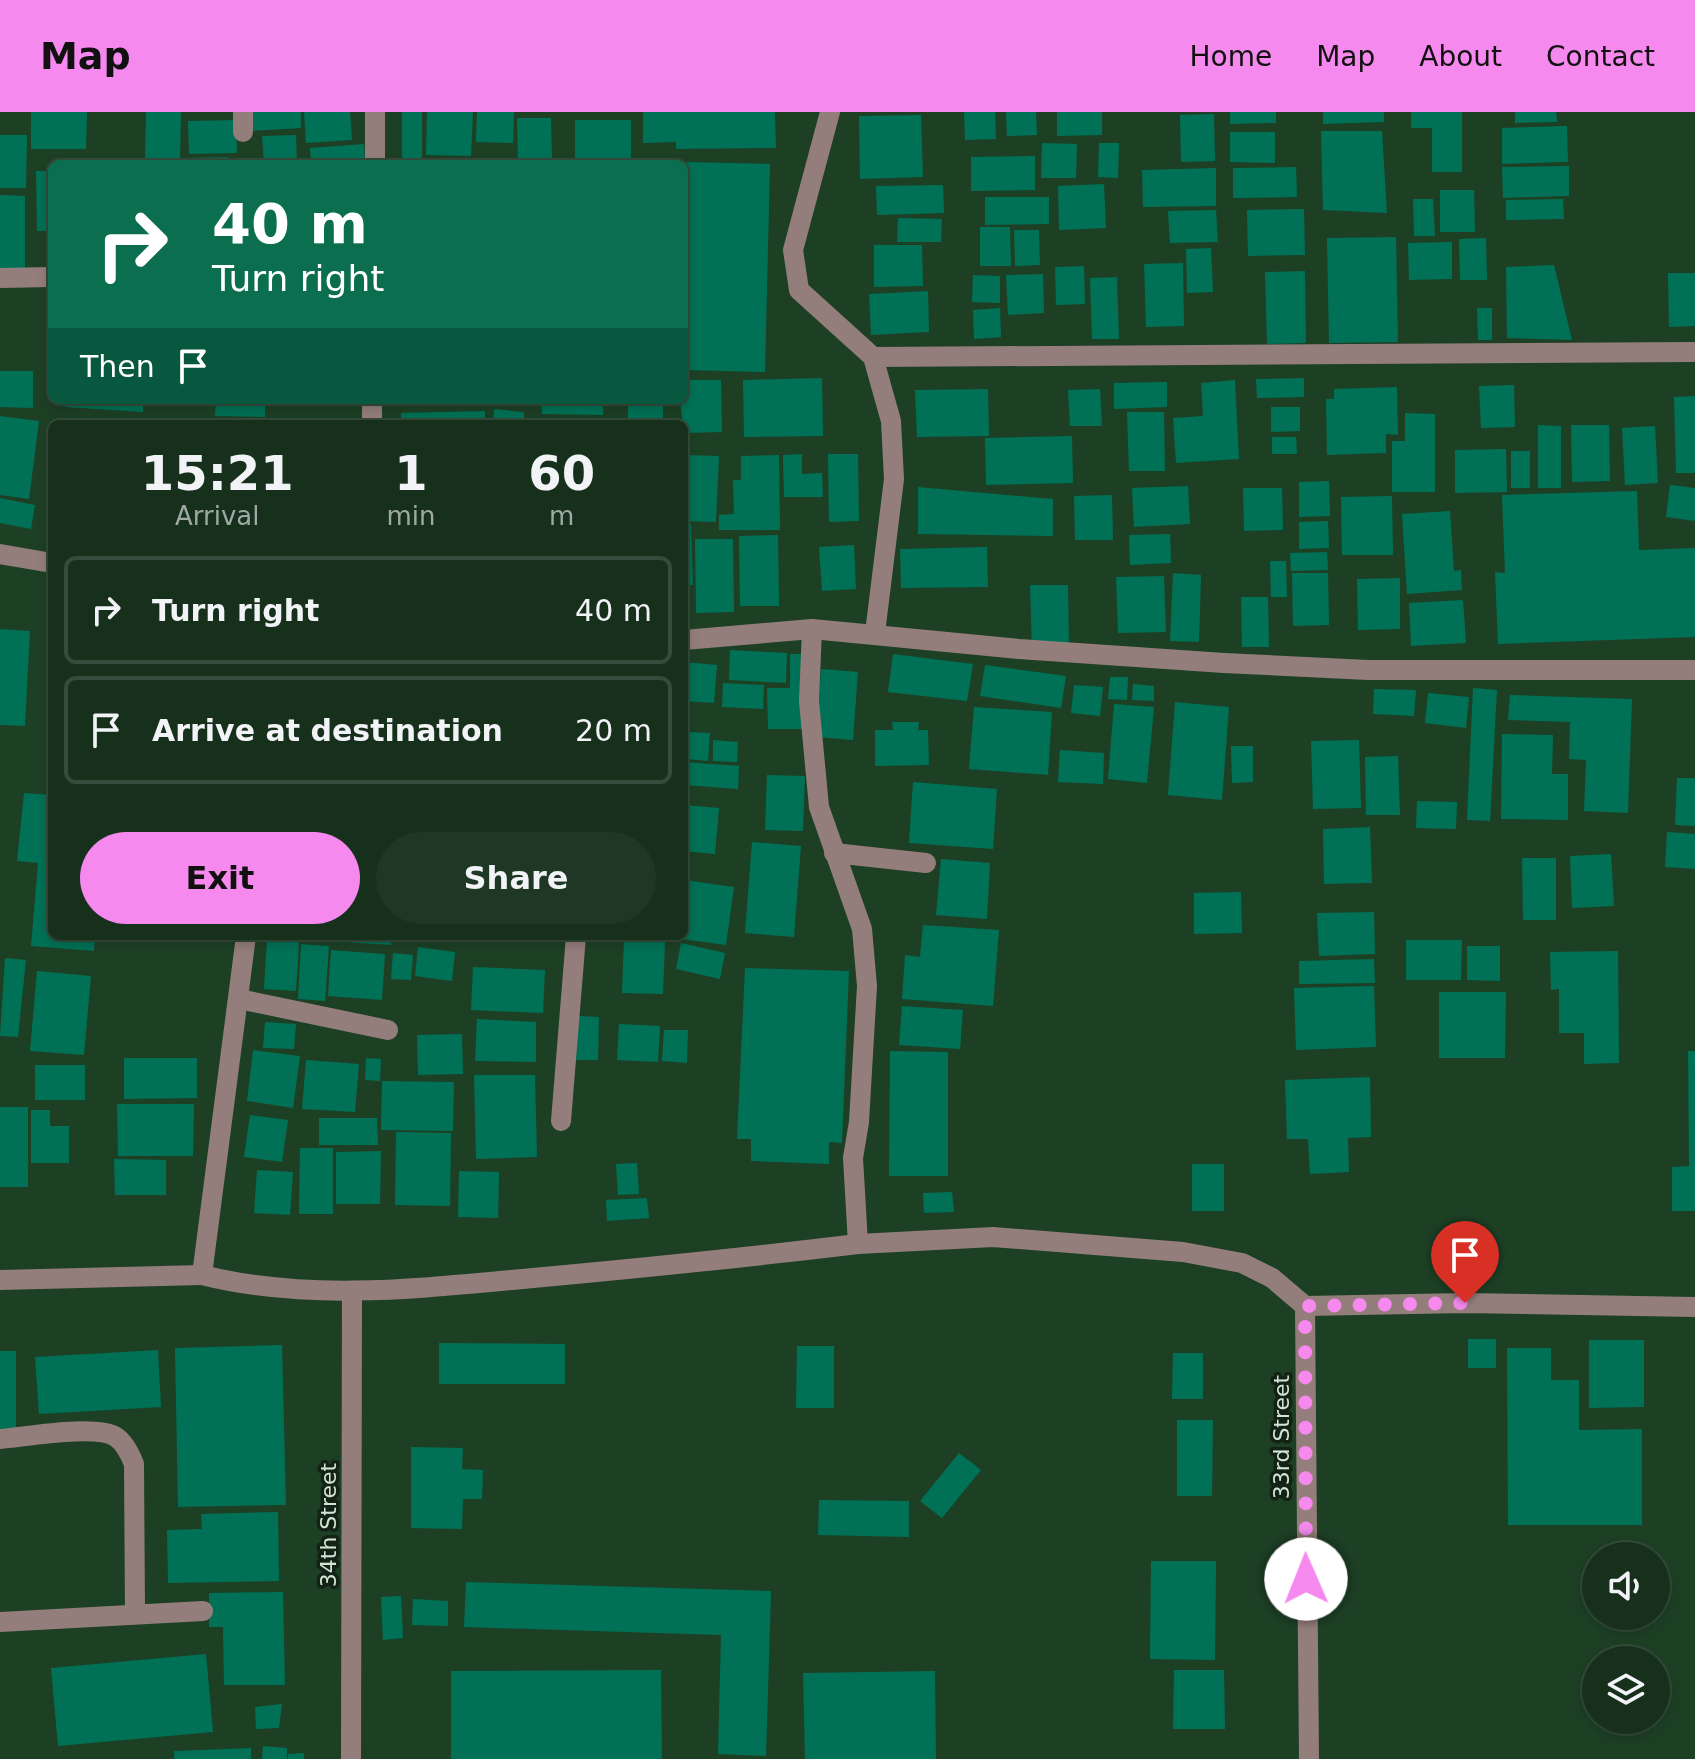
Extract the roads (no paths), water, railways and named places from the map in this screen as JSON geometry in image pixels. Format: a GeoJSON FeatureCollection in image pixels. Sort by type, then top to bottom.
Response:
{"type":"FeatureCollection","features":[{"type":"Feature","properties":{"kind":"street"},"geometry":{"type":"LineString","coordinates":[[375,112],[375,160]]}},
{"type":"Feature","properties":{"kind":"street"},"geometry":{"type":"LineString","coordinates":[[830,112],[793,250],[793,268],[799,290],[873,357],[895,443],[894,479],[875,633]]}},
{"type":"Feature","properties":{"kind":"street"},"geometry":{"type":"LineString","coordinates":[[0,278],[48,277]]}},
{"type":"Feature","properties":{"kind":"street"},"geometry":{"type":"LineString","coordinates":[[873,357],[1695,352]]}},
{"type":"Feature","properties":{"kind":"street"},"geometry":{"type":"LineString","coordinates":[[0,554],[48,562]]}},
{"type":"Feature","properties":{"kind":"street"},"geometry":{"type":"LineString","coordinates":[[812,629],[809,701],[819,807],[862,929],[867,986],[859,1122],[853,1158],[858,1244]]}},
{"type":"Feature","properties":{"kind":"street"},"geometry":{"type":"LineString","coordinates":[[688,640],[812,629],[1103,656],[1368,670],[1695,670]]}},
{"type":"Feature","properties":{"kind":"street"},"geometry":{"type":"LineString","coordinates":[[834,853],[926,863]]}},
{"type":"Feature","properties":{"kind":"street"},"geometry":{"type":"LineString","coordinates":[[202,1275],[246,940]]}},
{"type":"Feature","properties":{"kind":"street"},"geometry":{"type":"LineString","coordinates":[[561,1121],[576,940]]}},
{"type":"Feature","properties":{"kind":"street"},"geometry":{"type":"LineString","coordinates":[[239,999],[388,1030]]}},
{"type":"Feature","properties":{"kind":"street"},"geometry":{"type":"LineString","coordinates":[[0,1280],[202,1275],[266,1286],[352,1291],[413,1289],[858,1244],[993,1237],[1183,1252],[1242,1263],[1272,1278],[1305,1306],[1465,1303],[1695,1307]]}},
{"type":"Feature","properties":{"kind":"street","name":"34th Street"},"geometry":{"type":"LineString","coordinates":[[351,1759],[352,1291]]}},
{"type":"Feature","properties":{"kind":"street","name":"33rd Street"},"geometry":{"type":"LineString","coordinates":[[1305,1306],[1309,1759]]}},
{"type":"Feature","properties":{"kind":"street"},"geometry":{"type":"LineString","coordinates":[[0,1439],[93,1432],[115,1436],[127,1449],[134,1464],[135,1613]]}},
{"type":"Feature","properties":{"kind":"street"},"geometry":{"type":"LineString","coordinates":[[0,1622],[203,1611]]}}]}
